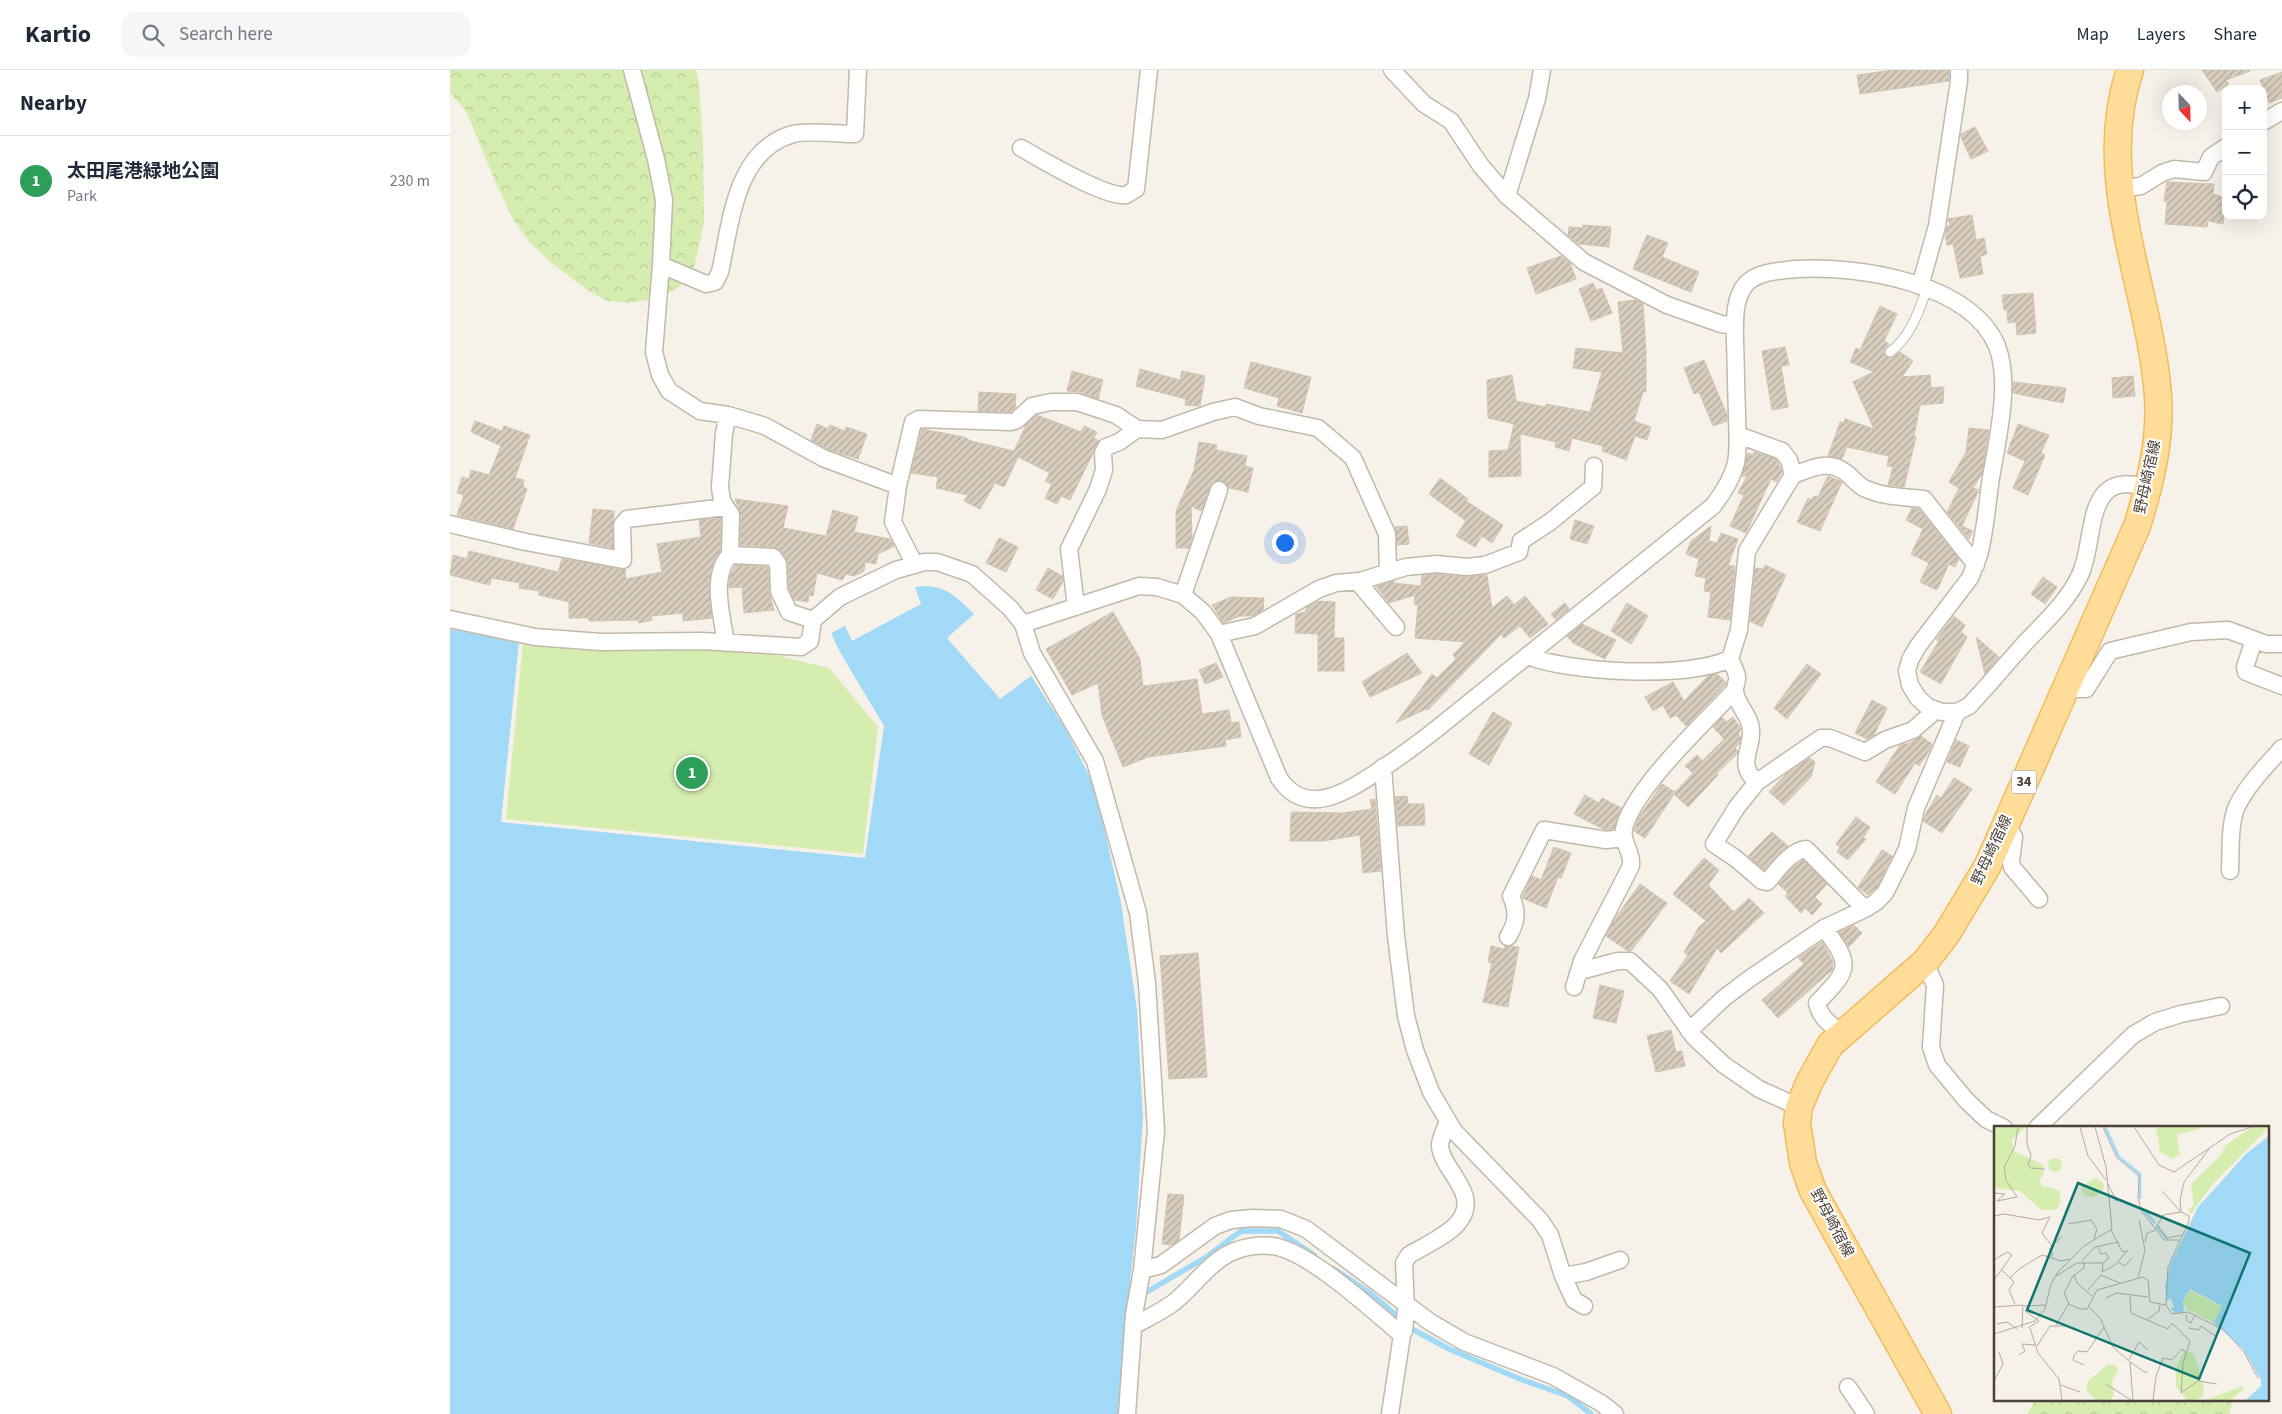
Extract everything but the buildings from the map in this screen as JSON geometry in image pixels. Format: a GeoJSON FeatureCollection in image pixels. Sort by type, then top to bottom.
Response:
{"type":"FeatureCollection","features":[{"type":"Feature","properties":{"kind":"main road","name":"野母崎宿線"},"geometry":{"type":"LineString","coordinates":[[1938,1414],[1813,1191],[1803,1163],[1797,1123],[1799,1107],[1810,1081],[1830,1045],[1925,962],[1946,935],[1988,865],[2005,823],[2067,689],[2127,552],[2150,487],[2156,446],[2158,395],[2146,318],[2122,215],[2116,143],[2123,91],[2130,70]]}},
{"type":"Feature","properties":{"kind":"street"},"geometry":{"type":"LineString","coordinates":[[632,70],[656,159],[664,200],[654,352],[660,375],[669,391],[700,411],[728,415],[765,426],[814,454],[898,486]]}},
{"type":"Feature","properties":{"kind":"street"},"geometry":{"type":"LineString","coordinates":[[661,265],[706,284],[715,282],[720,272],[736,197],[753,162],[764,149],[794,134],[855,134],[858,70]]}},
{"type":"Feature","properties":{"kind":"street"},"geometry":{"type":"LineString","coordinates":[[1021,148],[1068,174],[1110,192],[1126,195],[1136,189],[1149,70]]}},
{"type":"Feature","properties":{"kind":"street"},"geometry":{"type":"LineString","coordinates":[[1392,70],[1424,104],[1451,122],[1481,166],[1507,196],[1584,262],[1667,305],[1721,324],[1735,326]]}},
{"type":"Feature","properties":{"kind":"street"},"geometry":{"type":"LineString","coordinates":[[1507,196],[1537,99],[1542,70]]}},
{"type":"Feature","properties":{"kind":"street"},"geometry":{"type":"LineString","coordinates":[[1924,287],[1937,226],[1959,70]]}},
{"type":"Feature","properties":{"kind":"street"},"geometry":{"type":"LineString","coordinates":[[2267,120],[2282,111]]}},
{"type":"Feature","properties":{"kind":"street"},"geometry":{"type":"LineString","coordinates":[[2120,189],[2141,186],[2162,173],[2174,169],[2204,172],[2212,157],[2222,150]]}},
{"type":"Feature","properties":{"kind":"street"},"geometry":{"type":"LineString","coordinates":[[1023,624],[1139,586],[1157,587],[1183,595],[1203,612],[1219,634],[1279,778],[1289,790],[1310,799],[1330,797],[1356,786],[1439,727],[1713,506],[1721,496],[1734,470],[1738,435],[1735,326],[1738,300],[1742,291],[1751,280],[1765,273],[1810,268],[1839,269],[1872,272],[1924,287],[1954,302],[1979,320],[1996,344],[2002,364],[2003,398],[1981,549],[1970,578],[1934,624],[1908,665],[1910,685],[1918,698],[1936,710],[1956,712],[1969,706],[2065,600],[2080,574],[2089,546],[2096,505],[2108,489],[2123,483],[2150,487]]}},
{"type":"Feature","properties":{"kind":"street"},"geometry":{"type":"LineString","coordinates":[[915,565],[893,522],[898,486],[913,422],[919,419],[1011,422],[1017,420],[1032,406],[1041,403],[1077,402],[1116,416],[1137,429],[1162,430],[1213,412],[1235,407],[1259,416],[1318,428],[1353,458],[1387,534],[1388,572]]}},
{"type":"Feature","properties":{"kind":"street"},"geometry":{"type":"LineString","coordinates":[[726,643],[720,593],[720,575],[723,562],[730,555],[732,515],[725,507],[720,487],[724,433],[728,415]]}},
{"type":"Feature","properties":{"kind":"street"},"geometry":{"type":"LineString","coordinates":[[1076,607],[1069,549],[1098,489],[1104,470],[1103,453],[1106,447],[1119,442],[1137,429]]}},
{"type":"Feature","properties":{"kind":"street"},"geometry":{"type":"LineString","coordinates":[[1738,435],[1782,451],[1789,460],[1793,475]]}},
{"type":"Feature","properties":{"kind":"street"},"geometry":{"type":"LineString","coordinates":[[1574,987],[1582,961],[1631,866],[1632,859],[1624,838],[1626,819],[1634,804],[1676,754],[1734,691],[1737,677],[1730,659],[1739,630],[1747,551],[1793,475],[1824,465],[1832,465],[1844,471],[1864,488],[1879,494],[1924,499],[1976,565]]}},
{"type":"Feature","properties":{"kind":"street"},"geometry":{"type":"LineString","coordinates":[[1219,634],[1255,626],[1319,589],[1336,583],[1357,581],[1406,567],[1437,564],[1467,567],[1486,565],[1519,552],[1522,541],[1550,522],[1593,487],[1594,466]]}},
{"type":"Feature","properties":{"kind":"street"},"geometry":{"type":"LineString","coordinates":[[1183,595],[1219,490]]}},
{"type":"Feature","properties":{"kind":"street"},"geometry":{"type":"LineString","coordinates":[[450,524],[526,542],[623,560],[622,525],[627,519],[725,507]]}},
{"type":"Feature","properties":{"kind":"street"},"geometry":{"type":"LineString","coordinates":[[730,555],[773,557],[778,564],[779,590],[789,612],[813,620]]}},
{"type":"Feature","properties":{"kind":"street"},"geometry":{"type":"LineString","coordinates":[[450,619],[535,637],[601,642],[702,641],[801,647],[810,641],[813,620],[840,597],[896,570],[924,562],[937,562],[972,574],[1010,608],[1023,624],[1032,653],[1095,761],[1138,913],[1147,983],[1156,1131],[1141,1276],[1133,1321],[1127,1414]]}},
{"type":"Feature","properties":{"kind":"street"},"geometry":{"type":"LineString","coordinates":[[1357,581],[1396,627]]}},
{"type":"Feature","properties":{"kind":"street"},"geometry":{"type":"LineString","coordinates":[[2067,689],[2086,689],[2110,651],[2191,632],[2228,630],[2266,644],[2282,644]]}},
{"type":"Feature","properties":{"kind":"street"},"geometry":{"type":"LineString","coordinates":[[2254,640],[2245,667],[2246,672],[2282,686]]}},
{"type":"Feature","properties":{"kind":"street"},"geometry":{"type":"LineString","coordinates":[[1528,656],[1541,661],[1608,671],[1681,670],[1716,665],[1730,659]]}},
{"type":"Feature","properties":{"kind":"street"},"geometry":{"type":"LineString","coordinates":[[1734,691],[1750,724],[1746,760],[1750,777],[1757,782]]}},
{"type":"Feature","properties":{"kind":"street"},"geometry":{"type":"LineString","coordinates":[[1865,909],[1806,849],[1801,850],[1786,861],[1767,882],[1714,844],[1736,807],[1757,782],[1821,738],[1830,738],[1865,752],[1885,740],[1913,730],[1936,710]]}},
{"type":"Feature","properties":{"kind":"street"},"geometry":{"type":"LineString","coordinates":[[1689,1031],[1730,993],[1824,928],[1865,909],[1885,893],[1903,860],[1911,835],[1916,808],[1956,712]]}},
{"type":"Feature","properties":{"kind":"street"},"geometry":{"type":"LineString","coordinates":[[2230,871],[2233,820],[2237,806],[2253,781],[2282,748]]}},
{"type":"Feature","properties":{"kind":"street"},"geometry":{"type":"LineString","coordinates":[[1383,768],[1396,936],[1406,1016],[1415,1050],[1431,1092],[1448,1122],[1540,1220],[1550,1235],[1563,1276],[1574,1300],[1584,1306]]}},
{"type":"Feature","properties":{"kind":"street"},"geometry":{"type":"LineString","coordinates":[[2005,823],[2014,837],[2010,861],[2012,867],[2039,899]]}},
{"type":"Feature","properties":{"kind":"street"},"geometry":{"type":"LineString","coordinates":[[1508,937],[1514,926],[1517,910],[1511,896],[1544,830],[1606,840],[1624,838]]}},
{"type":"Feature","properties":{"kind":"street"},"geometry":{"type":"LineString","coordinates":[[1824,928],[1839,948],[1844,967],[1841,978],[1817,1003],[1819,1012],[1824,1020],[1843,1034]]}},
{"type":"Feature","properties":{"kind":"street"},"geometry":{"type":"LineString","coordinates":[[1580,971],[1618,961],[1630,962],[1660,989],[1689,1031],[1724,1065],[1759,1089],[1799,1107]]}},
{"type":"Feature","properties":{"kind":"street"},"geometry":{"type":"LineString","coordinates":[[1925,962],[1934,985],[1931,1047],[1936,1065],[1966,1100],[1986,1119],[2000,1126]]}},
{"type":"Feature","properties":{"kind":"street"},"geometry":{"type":"LineString","coordinates":[[2039,1126],[2134,1035],[2155,1022],[2221,1006]]}},
{"type":"Feature","properties":{"kind":"street"},"geometry":{"type":"LineString","coordinates":[[1390,1414],[1404,1331],[1406,1309],[1404,1262],[1409,1255],[1456,1225],[1462,1216],[1465,1196],[1442,1153],[1440,1144],[1448,1122]]}},
{"type":"Feature","properties":{"kind":"street"},"geometry":{"type":"LineString","coordinates":[[1141,1276],[1161,1265],[1202,1234],[1223,1223],[1253,1218],[1281,1219],[1306,1229],[1430,1322],[1464,1342],[1553,1376],[1601,1403],[1615,1414]]}},
{"type":"Feature","properties":{"kind":"street"},"geometry":{"type":"LineString","coordinates":[[1133,1321],[1172,1304],[1207,1269],[1224,1256],[1263,1245],[1279,1247],[1298,1255],[1316,1266],[1402,1335]]}},
{"type":"Feature","properties":{"kind":"street"},"geometry":{"type":"LineString","coordinates":[[1563,1276],[1586,1272],[1620,1260]]}},
{"type":"Feature","properties":{"kind":"street"},"geometry":{"type":"LineString","coordinates":[[1848,1387],[1866,1414]]}},
{"type":"Feature","properties":{"kind":"lane"},"geometry":{"type":"LineString","coordinates":[[1890,352],[1905,339],[1915,320],[1924,287]]}},
{"type":"Feature","properties":{"kind":"green space"},"geometry":{"type":"Polygon","coordinates":[[[450,70],[696,70],[699,84],[703,144],[704,223],[693,272],[678,288],[655,299],[625,303],[608,301],[590,292],[553,264],[530,243],[513,219],[466,111],[450,93],[450,70]]]}},
{"type":"Feature","properties":{"kind":"green space"},"geometry":{"type":"Polygon","coordinates":[[[523,643],[587,650],[717,649],[775,655],[829,668],[878,727],[863,854],[506,819],[523,643]]]}},
{"type":"Feature","properties":{"kind":"green space"},"geometry":{"type":"Polygon","coordinates":[[[2034,1402],[2232,1402],[2229,1414],[2027,1414],[2034,1402]]]}},
{"type":"Feature","properties":{"kind":"water"},"geometry":{"type":"Polygon","coordinates":[[[926,586],[947,591],[974,614],[947,638],[1000,699],[1031,676],[1065,728],[1095,787],[1121,903],[1137,1010],[1143,1117],[1136,1228],[1125,1329],[1121,1414],[450,1414],[450,629],[519,642],[501,822],[865,858],[884,726],[840,652],[831,633],[845,626],[852,641],[921,604],[915,587],[926,586]]]}},
{"type":"Feature","properties":{"kind":"waterway"},"geometry":{"type":"LineString","coordinates":[[1140,1296],[1208,1256],[1241,1231],[1278,1231],[1314,1255]]}},
{"type":"Feature","properties":{"kind":"waterway"},"geometry":{"type":"LineString","coordinates":[[1334,1269],[1370,1293],[1414,1330],[1449,1349],[1520,1379],[1568,1396],[1591,1414]]}},
{"type":"Feature","properties":{"kind":"place","name":"太田尾港緑地公園"},"geometry":{"type":"Point","coordinates":[692,773]}}]}
